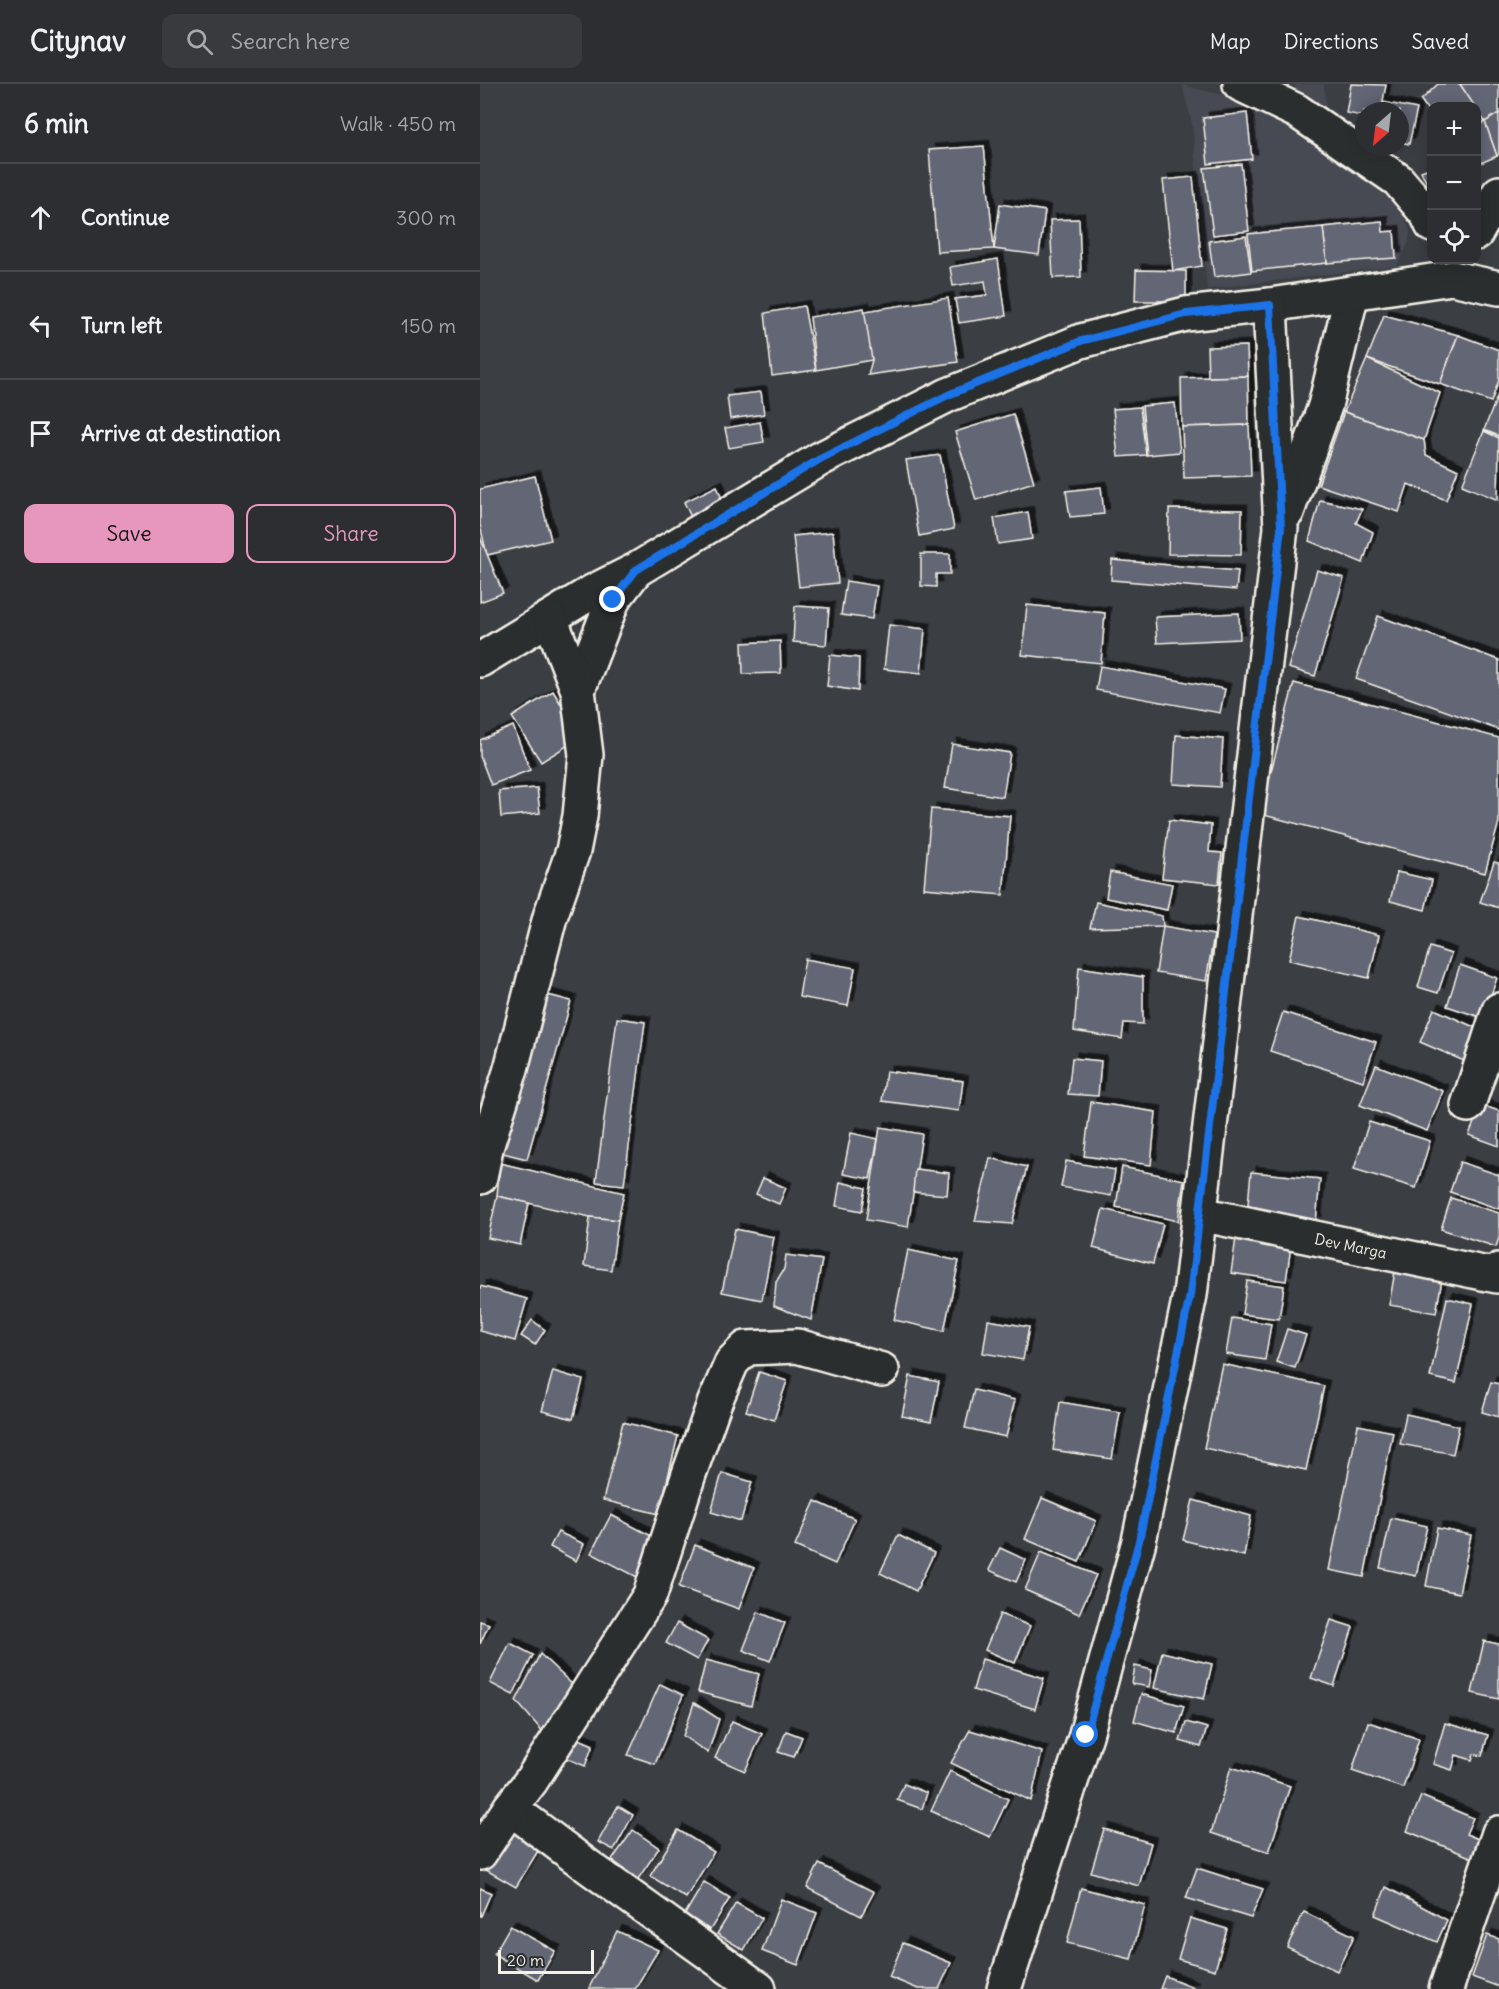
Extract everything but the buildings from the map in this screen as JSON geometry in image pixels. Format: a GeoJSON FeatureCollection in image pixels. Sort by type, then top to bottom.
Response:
{"type":"FeatureCollection","features":[{"type":"Feature","properties":{"kind":"street"},"geometry":{"type":"LineString","coordinates":[[1240,84],[1297,111],[1398,180],[1427,214]]}},
{"type":"Feature","properties":{"kind":"street"},"geometry":{"type":"LineString","coordinates":[[1481,224],[1499,193]]}},
{"type":"Feature","properties":{"kind":"street"},"geometry":{"type":"LineString","coordinates":[[480,660],[592,592],[636,570],[820,459],[948,395],[1081,341],[1186,314],[1352,293],[1453,266],[1499,288]]}},
{"type":"Feature","properties":{"kind":"street"},"geometry":{"type":"LineString","coordinates":[[1281,528],[1325,406],[1352,293]]}},
{"type":"Feature","properties":{"kind":"street"},"geometry":{"type":"LineString","coordinates":[[1004,1989],[1086,1735],[1139,1541],[1190,1295],[1281,528],[1270,305]]}},
{"type":"Feature","properties":{"kind":"street"},"geometry":{"type":"LineString","coordinates":[[578,690],[613,600],[636,570]]}},
{"type":"Feature","properties":{"kind":"street"},"geometry":{"type":"LineString","coordinates":[[480,1177],[486,1148],[511,1069],[550,917],[573,851],[580,816],[586,755],[578,690],[550,618]]}},
{"type":"Feature","properties":{"kind":"street"},"geometry":{"type":"LineString","coordinates":[[1468,1105],[1499,1010]]}},
{"type":"Feature","properties":{"kind":"street","name":"Dev Marga"},"geometry":{"type":"LineString","coordinates":[[1200,1214],[1497,1276],[1499,1270]]}},
{"type":"Feature","properties":{"kind":"street"},"geometry":{"type":"LineString","coordinates":[[480,1853],[531,1780],[650,1595],[689,1474],[732,1362],[746,1348],[797,1346],[882,1370]]}},
{"type":"Feature","properties":{"kind":"street"},"geometry":{"type":"LineString","coordinates":[[510,1808],[588,1867],[759,1989]]}},
{"type":"Feature","properties":{"kind":"street"},"geometry":{"type":"LineString","coordinates":[[1446,1989],[1499,1833]]}},
{"type":"Feature","properties":{"kind":"shaded area"},"geometry":{"type":"Polygon","coordinates":[[[1295,84],[1324,84],[1329,132],[1297,111],[1295,84]]]}},
{"type":"Feature","properties":{"kind":"shaded area"},"geometry":{"type":"Polygon","coordinates":[[[1182,85],[1224,95],[1278,120],[1334,152],[1392,190],[1410,231],[1409,242],[1397,266],[1207,289],[1192,123],[1182,85]]]}},
{"type":"Feature","properties":{"kind":"route"},"geometry":{"type":"LineString","coordinates":[[613,600],[636,570],[820,459],[948,395],[1081,341],[1186,314],[1270,305],[1281,528],[1190,1295],[1139,1541],[1086,1735]]}}]}
